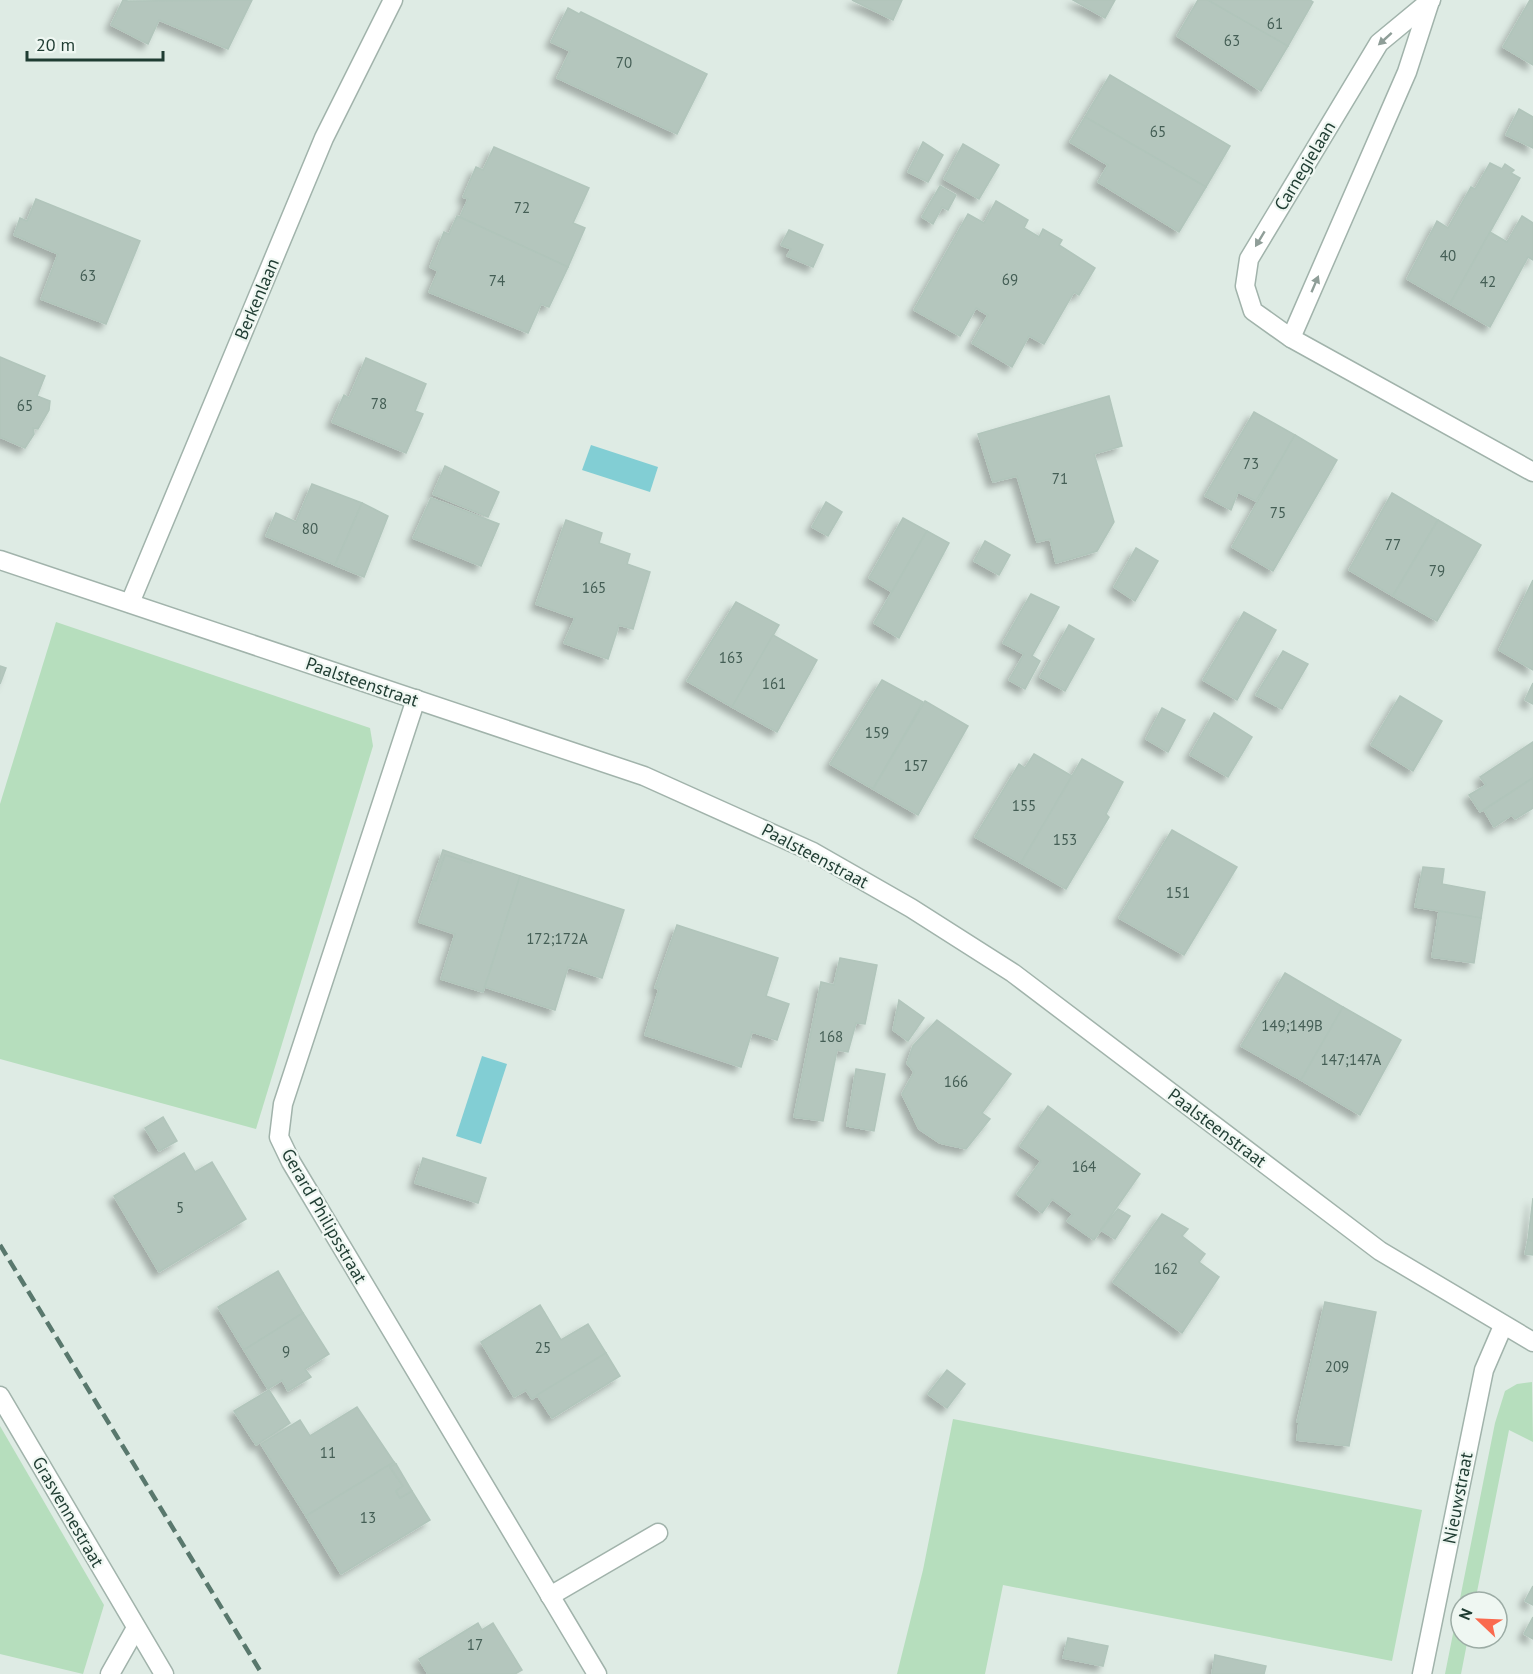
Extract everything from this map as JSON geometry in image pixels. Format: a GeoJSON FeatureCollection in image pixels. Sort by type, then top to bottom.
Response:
{"type":"FeatureCollection","features":[{"type":"Feature","properties":{"kind":"street","name":"Berkenlaan"},"geometry":{"type":"LineString","coordinates":[[130,603],[324,138],[393,0]]}},
{"type":"Feature","properties":{"kind":"street","name":"Carnegielaan"},"geometry":{"type":"LineString","coordinates":[[1431,1],[1379,43],[1249,258],[1245,286],[1253,310],[1292,338],[1533,472]]}},
{"type":"Feature","properties":{"kind":"street","name":"Carnegielaan"},"geometry":{"type":"LineString","coordinates":[[1292,338],[1407,72],[1431,1]]}},
{"type":"Feature","properties":{"kind":"street","name":"Paalsteenstraat"},"geometry":{"type":"LineString","coordinates":[[0,560],[644,776],[813,852],[882,891],[1013,973],[1380,1251],[1533,1342]]}},
{"type":"Feature","properties":{"kind":"street","name":"Gerard Philipsstraat"},"geometry":{"type":"LineString","coordinates":[[416,699],[283,1104],[279,1137],[291,1162],[597,1674]]}},
{"type":"Feature","properties":{"kind":"street","name":"Nieuwstraat"},"geometry":{"type":"LineString","coordinates":[[1422,1674],[1484,1370],[1503,1326]]}},
{"type":"Feature","properties":{"kind":"street","name":"Grasvennestraat"},"geometry":{"type":"LineString","coordinates":[[0,1396],[165,1674]]}},
{"type":"Feature","properties":{"kind":"street"},"geometry":{"type":"LineString","coordinates":[[550,1596],[658,1533]]}},
{"type":"Feature","properties":{"kind":"street"},"geometry":{"type":"LineString","coordinates":[[110,1674],[136,1628]]}},
{"type":"Feature","properties":{"kind":"green space"},"geometry":{"type":"Polygon","coordinates":[[[56,622],[370,728],[373,746],[256,1129],[0,1059],[0,804],[56,622]]]}},
{"type":"Feature","properties":{"kind":"green space"},"geometry":{"type":"Polygon","coordinates":[[[1532,1382],[1533,1442],[1509,1430],[1477,1590],[1462,1590],[1495,1423],[1505,1391],[1517,1384],[1532,1382]]]}},
{"type":"Feature","properties":{"kind":"green space"},"geometry":{"type":"Polygon","coordinates":[[[953,1419],[1422,1510],[1392,1661],[1003,1585],[985,1674],[897,1674],[923,1570],[953,1419]]]}},
{"type":"Feature","properties":{"kind":"green space"},"geometry":{"type":"Polygon","coordinates":[[[0,1426],[104,1605],[83,1674],[0,1654],[0,1426]]]}},
{"type":"Feature","properties":{"kind":"green space"},"geometry":{"type":"Polygon","coordinates":[[[1450,1650],[1466,1650],[1461,1674],[1445,1674],[1450,1650]]]}},
{"type":"Feature","properties":{"kind":"water"},"geometry":{"type":"Polygon","coordinates":[[[591,445],[658,467],[650,492],[582,470],[591,445]]]}},
{"type":"Feature","properties":{"kind":"water"},"geometry":{"type":"Polygon","coordinates":[[[482,1056],[507,1064],[481,1144],[456,1136],[482,1056]]]}},
{"type":"Feature","properties":{"kind":"building"},"geometry":{"type":"Polygon","coordinates":[[[123,0],[252,0],[228,49],[159,20],[148,44],[111,25],[123,0]]]}},
{"type":"Feature","properties":{"kind":"building"},"geometry":{"type":"Polygon","coordinates":[[[852,0],[902,0],[893,20],[852,0]]]}},
{"type":"Feature","properties":{"kind":"building"},"geometry":{"type":"Polygon","coordinates":[[[1073,0],[1115,0],[1105,18],[1073,0]]]}},
{"type":"Feature","properties":{"kind":"building"},"geometry":{"type":"Polygon","coordinates":[[[1198,0],[1208,0],[1288,46],[1261,91],[1177,36],[1198,0]]]}},
{"type":"Feature","properties":{"kind":"building"},"geometry":{"type":"Polygon","coordinates":[[[1208,0],[1310,0],[1313,2],[1288,46],[1208,0]]]}},
{"type":"Feature","properties":{"kind":"building"},"geometry":{"type":"Polygon","coordinates":[[[1530,0],[1533,1],[1533,65],[1503,47],[1530,0]]]}},
{"type":"Feature","properties":{"kind":"building"},"geometry":{"type":"Polygon","coordinates":[[[568,8],[579,14],[581,12],[707,74],[677,134],[557,78],[570,51],[551,42],[568,8]]]}},
{"type":"Feature","properties":{"kind":"building"},"geometry":{"type":"Polygon","coordinates":[[[1110,75],[1230,146],[1206,187],[1085,117],[1110,75]]]}},
{"type":"Feature","properties":{"kind":"building"},"geometry":{"type":"Polygon","coordinates":[[[1519,109],[1533,117],[1533,148],[1506,135],[1519,109]]]}},
{"type":"Feature","properties":{"kind":"building"},"geometry":{"type":"Polygon","coordinates":[[[1085,117],[1206,187],[1179,232],[1098,182],[1108,165],[1070,142],[1085,117]]]}},
{"type":"Feature","properties":{"kind":"building"},"geometry":{"type":"Polygon","coordinates":[[[923,142],[943,155],[928,182],[908,172],[923,142]]]}},
{"type":"Feature","properties":{"kind":"building"},"geometry":{"type":"Polygon","coordinates":[[[963,144],[999,165],[979,199],[944,179],[963,144]]]}},
{"type":"Feature","properties":{"kind":"building"},"geometry":{"type":"Polygon","coordinates":[[[494,147],[589,188],[573,223],[585,228],[568,267],[460,217],[468,199],[463,197],[476,167],[483,170],[494,147]]]}},
{"type":"Feature","properties":{"kind":"building"},"geometry":{"type":"Polygon","coordinates":[[[1490,163],[1502,169],[1505,164],[1514,170],[1511,173],[1520,178],[1450,304],[1407,279],[1437,221],[1448,228],[1471,187],[1475,189],[1490,163]]]}},
{"type":"Feature","properties":{"kind":"building"},"geometry":{"type":"Polygon","coordinates":[[[940,186],[956,195],[948,210],[942,207],[933,224],[922,217],[940,186]]]}},
{"type":"Feature","properties":{"kind":"building"},"geometry":{"type":"Polygon","coordinates":[[[36,199],[140,241],[106,324],[41,299],[58,254],[14,235],[20,218],[27,221],[36,199]]]}},
{"type":"Feature","properties":{"kind":"building"},"geometry":{"type":"Polygon","coordinates":[[[996,201],[1028,220],[1024,228],[1039,237],[1043,229],[1062,240],[1059,245],[1095,268],[1079,295],[1074,292],[1044,344],[1029,336],[1012,367],[972,343],[988,315],[976,308],[960,336],[914,310],[968,214],[984,223],[996,201]]]}},
{"type":"Feature","properties":{"kind":"building"},"geometry":{"type":"Polygon","coordinates":[[[457,216],[568,267],[549,307],[541,304],[528,333],[429,292],[438,271],[430,267],[444,232],[449,234],[457,216]]]}},
{"type":"Feature","properties":{"kind":"building"},"geometry":{"type":"Polygon","coordinates":[[[1522,216],[1533,223],[1533,260],[1528,257],[1490,327],[1450,304],[1490,232],[1507,242],[1522,216]]]}},
{"type":"Feature","properties":{"kind":"building"},"geometry":{"type":"Polygon","coordinates":[[[789,230],[823,245],[813,267],[787,256],[791,249],[781,245],[789,230]]]}},
{"type":"Feature","properties":{"kind":"building"},"geometry":{"type":"Polygon","coordinates":[[[0,357],[45,376],[37,396],[50,401],[49,410],[38,429],[33,428],[34,434],[25,448],[0,437],[0,357]]]}},
{"type":"Feature","properties":{"kind":"building"},"geometry":{"type":"Polygon","coordinates":[[[366,358],[426,384],[415,411],[423,414],[406,453],[332,422],[344,395],[349,398],[366,358]]]}},
{"type":"Feature","properties":{"kind":"building"},"geometry":{"type":"Polygon","coordinates":[[[1109,396],[1122,446],[1094,454],[1114,522],[1097,551],[1056,563],[1050,539],[1037,542],[1017,476],[993,482],[978,434],[1109,396]]]}},
{"type":"Feature","properties":{"kind":"building"},"geometry":{"type":"Polygon","coordinates":[[[1254,412],[1295,435],[1256,501],[1238,492],[1231,510],[1205,496],[1254,412]]]}},
{"type":"Feature","properties":{"kind":"building"},"geometry":{"type":"Polygon","coordinates":[[[1295,435],[1337,460],[1273,571],[1232,547],[1295,435]]]}},
{"type":"Feature","properties":{"kind":"building"},"geometry":{"type":"Polygon","coordinates":[[[445,466],[499,492],[488,517],[433,494],[445,466]]]}},
{"type":"Feature","properties":{"kind":"building"},"geometry":{"type":"Polygon","coordinates":[[[312,484],[362,503],[335,565],[266,536],[276,513],[296,522],[312,484]]]}},
{"type":"Feature","properties":{"kind":"building"},"geometry":{"type":"Polygon","coordinates":[[[1392,493],[1438,520],[1393,596],[1349,570],[1392,493]]]}},
{"type":"Feature","properties":{"kind":"building"},"geometry":{"type":"Polygon","coordinates":[[[431,498],[499,524],[481,566],[413,538],[431,498]]]}},
{"type":"Feature","properties":{"kind":"building"},"geometry":{"type":"Polygon","coordinates":[[[826,502],[842,512],[828,536],[812,527],[826,502]]]}},
{"type":"Feature","properties":{"kind":"building"},"geometry":{"type":"Polygon","coordinates":[[[362,503],[388,516],[364,577],[335,565],[362,503]]]}},
{"type":"Feature","properties":{"kind":"building"},"geometry":{"type":"Polygon","coordinates":[[[903,518],[927,531],[892,592],[869,578],[903,518]]]}},
{"type":"Feature","properties":{"kind":"building"},"geometry":{"type":"Polygon","coordinates":[[[566,520],[602,533],[599,543],[630,554],[627,564],[650,572],[633,629],[619,625],[608,659],[564,643],[575,618],[536,604],[566,520]]]}},
{"type":"Feature","properties":{"kind":"building"},"geometry":{"type":"Polygon","coordinates":[[[1438,520],[1481,545],[1437,621],[1393,596],[1438,520]]]}},
{"type":"Feature","properties":{"kind":"building"},"geometry":{"type":"Polygon","coordinates":[[[927,531],[949,543],[899,638],[874,623],[927,531]]]}},
{"type":"Feature","properties":{"kind":"building"},"geometry":{"type":"Polygon","coordinates":[[[985,541],[1010,555],[999,575],[974,561],[985,541]]]}},
{"type":"Feature","properties":{"kind":"building"},"geometry":{"type":"Polygon","coordinates":[[[1136,548],[1158,561],[1135,601],[1114,587],[1136,548]]]}},
{"type":"Feature","properties":{"kind":"building"},"geometry":{"type":"Polygon","coordinates":[[[1533,580],[1533,670],[1499,650],[1533,580]]]}},
{"type":"Feature","properties":{"kind":"building"},"geometry":{"type":"Polygon","coordinates":[[[1031,594],[1059,607],[1032,656],[1040,661],[1025,689],[1009,680],[1024,654],[1003,643],[1031,594]]]}},
{"type":"Feature","properties":{"kind":"building"},"geometry":{"type":"Polygon","coordinates":[[[736,602],[779,625],[732,707],[687,681],[736,602]]]}},
{"type":"Feature","properties":{"kind":"building"},"geometry":{"type":"Polygon","coordinates":[[[1244,612],[1276,630],[1237,700],[1203,680],[1244,612]]]}},
{"type":"Feature","properties":{"kind":"building"},"geometry":{"type":"Polygon","coordinates":[[[1069,625],[1094,639],[1065,691],[1040,677],[1069,625]]]}},
{"type":"Feature","properties":{"kind":"building"},"geometry":{"type":"Polygon","coordinates":[[[773,635],[817,660],[777,732],[732,707],[773,635]]]}},
{"type":"Feature","properties":{"kind":"building"},"geometry":{"type":"Polygon","coordinates":[[[1283,651],[1308,664],[1282,709],[1256,695],[1283,651]]]}},
{"type":"Feature","properties":{"kind":"building"},"geometry":{"type":"Polygon","coordinates":[[[0,666],[6,668],[0,684],[0,666]]]}},
{"type":"Feature","properties":{"kind":"building"},"geometry":{"type":"Polygon","coordinates":[[[882,680],[923,702],[873,789],[830,764],[882,680]]]}},
{"type":"Feature","properties":{"kind":"building"},"geometry":{"type":"Polygon","coordinates":[[[1533,683],[1533,704],[1525,700],[1533,683]]]}},
{"type":"Feature","properties":{"kind":"building"},"geometry":{"type":"Polygon","coordinates":[[[1400,696],[1442,721],[1413,771],[1371,745],[1400,696]]]}},
{"type":"Feature","properties":{"kind":"building"},"geometry":{"type":"Polygon","coordinates":[[[925,701],[968,726],[918,815],[873,789],[925,701]]]}},
{"type":"Feature","properties":{"kind":"building"},"geometry":{"type":"Polygon","coordinates":[[[1162,708],[1185,720],[1168,752],[1146,739],[1162,708]]]}},
{"type":"Feature","properties":{"kind":"building"},"geometry":{"type":"Polygon","coordinates":[[[1214,713],[1252,737],[1228,777],[1190,755],[1214,713]]]}},
{"type":"Feature","properties":{"kind":"building"},"geometry":{"type":"Polygon","coordinates":[[[1533,742],[1533,778],[1480,812],[1469,795],[1486,785],[1480,777],[1533,742]]]}},
{"type":"Feature","properties":{"kind":"building"},"geometry":{"type":"Polygon","coordinates":[[[1034,754],[1072,776],[1021,863],[975,837],[1019,764],[1025,768],[1034,754]]]}},
{"type":"Feature","properties":{"kind":"building"},"geometry":{"type":"Polygon","coordinates":[[[1082,759],[1123,782],[1106,814],[1109,817],[1066,889],[1021,863],[1082,759]]]}},
{"type":"Feature","properties":{"kind":"building"},"geometry":{"type":"Polygon","coordinates":[[[1533,778],[1533,808],[1515,819],[1512,815],[1494,827],[1484,810],[1533,778]]]}},
{"type":"Feature","properties":{"kind":"building"},"geometry":{"type":"Polygon","coordinates":[[[1172,830],[1237,867],[1184,955],[1119,918],[1172,830]]]}},
{"type":"Feature","properties":{"kind":"building"},"geometry":{"type":"Polygon","coordinates":[[[443,850],[472,860],[471,863],[445,855],[436,881],[433,880],[443,850]]]}},
{"type":"Feature","properties":{"kind":"building"},"geometry":{"type":"Polygon","coordinates":[[[445,855],[471,863],[472,860],[520,876],[483,992],[441,979],[455,934],[419,922],[433,880],[436,881],[445,855]]]}},
{"type":"Feature","properties":{"kind":"building"},"geometry":{"type":"Polygon","coordinates":[[[1423,867],[1444,869],[1442,884],[1485,892],[1481,918],[1415,907],[1423,867]]]}},
{"type":"Feature","properties":{"kind":"building"},"geometry":{"type":"Polygon","coordinates":[[[520,876],[624,910],[602,978],[568,967],[555,1010],[485,987],[520,876]]]}},
{"type":"Feature","properties":{"kind":"building"},"geometry":{"type":"Polygon","coordinates":[[[1439,911],[1481,918],[1474,963],[1432,957],[1439,911]]]}},
{"type":"Feature","properties":{"kind":"building"},"geometry":{"type":"Polygon","coordinates":[[[677,925],[778,958],[766,996],[789,1004],[777,1040],[752,1032],[741,1067],[645,1035],[659,989],[655,988],[677,925]]]}},
{"type":"Feature","properties":{"kind":"building"},"geometry":{"type":"Polygon","coordinates":[[[840,958],[877,965],[865,1024],[856,1023],[848,1052],[837,1050],[823,1121],[794,1117],[821,982],[834,985],[840,958]]]}},
{"type":"Feature","properties":{"kind":"building"},"geometry":{"type":"Polygon","coordinates":[[[1285,973],[1343,1007],[1301,1080],[1241,1046],[1285,973]]]}},
{"type":"Feature","properties":{"kind":"building"},"geometry":{"type":"Polygon","coordinates":[[[899,1000],[924,1018],[908,1041],[893,1030],[899,1000]]]}},
{"type":"Feature","properties":{"kind":"building"},"geometry":{"type":"Polygon","coordinates":[[[1343,1007],[1401,1040],[1360,1115],[1301,1080],[1343,1007]]]}},
{"type":"Feature","properties":{"kind":"building"},"geometry":{"type":"Polygon","coordinates":[[[937,1020],[1011,1074],[982,1113],[990,1119],[966,1149],[940,1143],[919,1129],[902,1094],[914,1072],[907,1063],[913,1046],[937,1020]]]}},
{"type":"Feature","properties":{"kind":"building"},"geometry":{"type":"Polygon","coordinates":[[[856,1069],[885,1074],[874,1131],[847,1126],[856,1069]]]}},
{"type":"Feature","properties":{"kind":"building"},"geometry":{"type":"Polygon","coordinates":[[[1048,1106],[1140,1174],[1094,1240],[1067,1221],[1073,1214],[1052,1199],[1042,1213],[1017,1194],[1041,1161],[1020,1146],[1048,1106]]]}},
{"type":"Feature","properties":{"kind":"building"},"geometry":{"type":"Polygon","coordinates":[[[163,1117],[177,1141],[159,1151],[145,1128],[163,1117]]]}},
{"type":"Feature","properties":{"kind":"building"},"geometry":{"type":"Polygon","coordinates":[[[184,1153],[195,1172],[212,1162],[246,1219],[159,1272],[114,1196],[184,1153]]]}},
{"type":"Feature","properties":{"kind":"building"},"geometry":{"type":"Polygon","coordinates":[[[423,1158],[486,1178],[478,1203],[415,1183],[423,1158]]]}},
{"type":"Feature","properties":{"kind":"building"},"geometry":{"type":"Polygon","coordinates":[[[1533,1198],[1533,1241],[1528,1240],[1533,1198]]]}},
{"type":"Feature","properties":{"kind":"building"},"geometry":{"type":"Polygon","coordinates":[[[1118,1209],[1130,1216],[1115,1239],[1101,1230],[1118,1209]]]}},
{"type":"Feature","properties":{"kind":"building"},"geometry":{"type":"Polygon","coordinates":[[[1162,1214],[1188,1229],[1182,1236],[1205,1254],[1199,1262],[1219,1277],[1182,1333],[1113,1282],[1162,1214]]]}},
{"type":"Feature","properties":{"kind":"building"},"geometry":{"type":"Polygon","coordinates":[[[1528,1240],[1533,1241],[1533,1255],[1525,1254],[1528,1240]]]}},
{"type":"Feature","properties":{"kind":"building"},"geometry":{"type":"Polygon","coordinates":[[[278,1271],[303,1313],[244,1350],[218,1307],[278,1271]]]}},
{"type":"Feature","properties":{"kind":"building"},"geometry":{"type":"Polygon","coordinates":[[[1325,1302],[1376,1312],[1349,1446],[1297,1440],[1299,1422],[1297,1422],[1325,1302]]]}},
{"type":"Feature","properties":{"kind":"building"},"geometry":{"type":"Polygon","coordinates":[[[540,1305],[561,1340],[588,1324],[606,1353],[532,1399],[526,1390],[514,1397],[481,1342],[540,1305]]]}},
{"type":"Feature","properties":{"kind":"building"},"geometry":{"type":"Polygon","coordinates":[[[303,1313],[329,1354],[305,1369],[311,1377],[288,1391],[282,1380],[268,1389],[244,1350],[303,1313]]]}},
{"type":"Feature","properties":{"kind":"building"},"geometry":{"type":"Polygon","coordinates":[[[606,1353],[620,1376],[552,1418],[537,1395],[606,1353]]]}},
{"type":"Feature","properties":{"kind":"building"},"geometry":{"type":"Polygon","coordinates":[[[947,1370],[965,1384],[947,1408],[928,1394],[947,1370]]]}},
{"type":"Feature","properties":{"kind":"building"},"geometry":{"type":"Polygon","coordinates":[[[269,1390],[290,1423],[256,1445],[234,1411],[269,1390]]]}},
{"type":"Feature","properties":{"kind":"building"},"geometry":{"type":"Polygon","coordinates":[[[357,1407],[394,1462],[306,1516],[261,1444],[300,1420],[310,1436],[357,1407]]]}},
{"type":"Feature","properties":{"kind":"building"},"geometry":{"type":"Polygon","coordinates":[[[394,1462],[396,1464],[390,1467],[403,1486],[396,1491],[400,1498],[412,1491],[430,1520],[341,1574],[306,1516],[394,1462]]]}},
{"type":"Feature","properties":{"kind":"building"},"geometry":{"type":"Polygon","coordinates":[[[396,1464],[412,1491],[400,1498],[396,1491],[403,1486],[390,1467],[396,1464]]]}},
{"type":"Feature","properties":{"kind":"building"},"geometry":{"type":"Polygon","coordinates":[[[1533,1586],[1533,1605],[1525,1601],[1533,1586]]]}},
{"type":"Feature","properties":{"kind":"building"},"geometry":{"type":"Polygon","coordinates":[[[1533,1617],[1533,1639],[1524,1634],[1533,1617]]]}},
{"type":"Feature","properties":{"kind":"building"},"geometry":{"type":"Polygon","coordinates":[[[478,1623],[482,1630],[493,1623],[522,1670],[515,1674],[428,1674],[419,1659],[478,1623]]]}},
{"type":"Feature","properties":{"kind":"building"},"geometry":{"type":"Polygon","coordinates":[[[1068,1638],[1108,1646],[1103,1666],[1063,1658],[1068,1638]]]}},
{"type":"Feature","properties":{"kind":"building"},"geometry":{"type":"Polygon","coordinates":[[[1215,1655],[1266,1666],[1264,1674],[1212,1674],[1215,1655]]]}},
{"type":"Feature","properties":{"kind":"railway"},"geometry":{"type":"LineString","coordinates":[[0,1245],[262,1674]]}}]}
